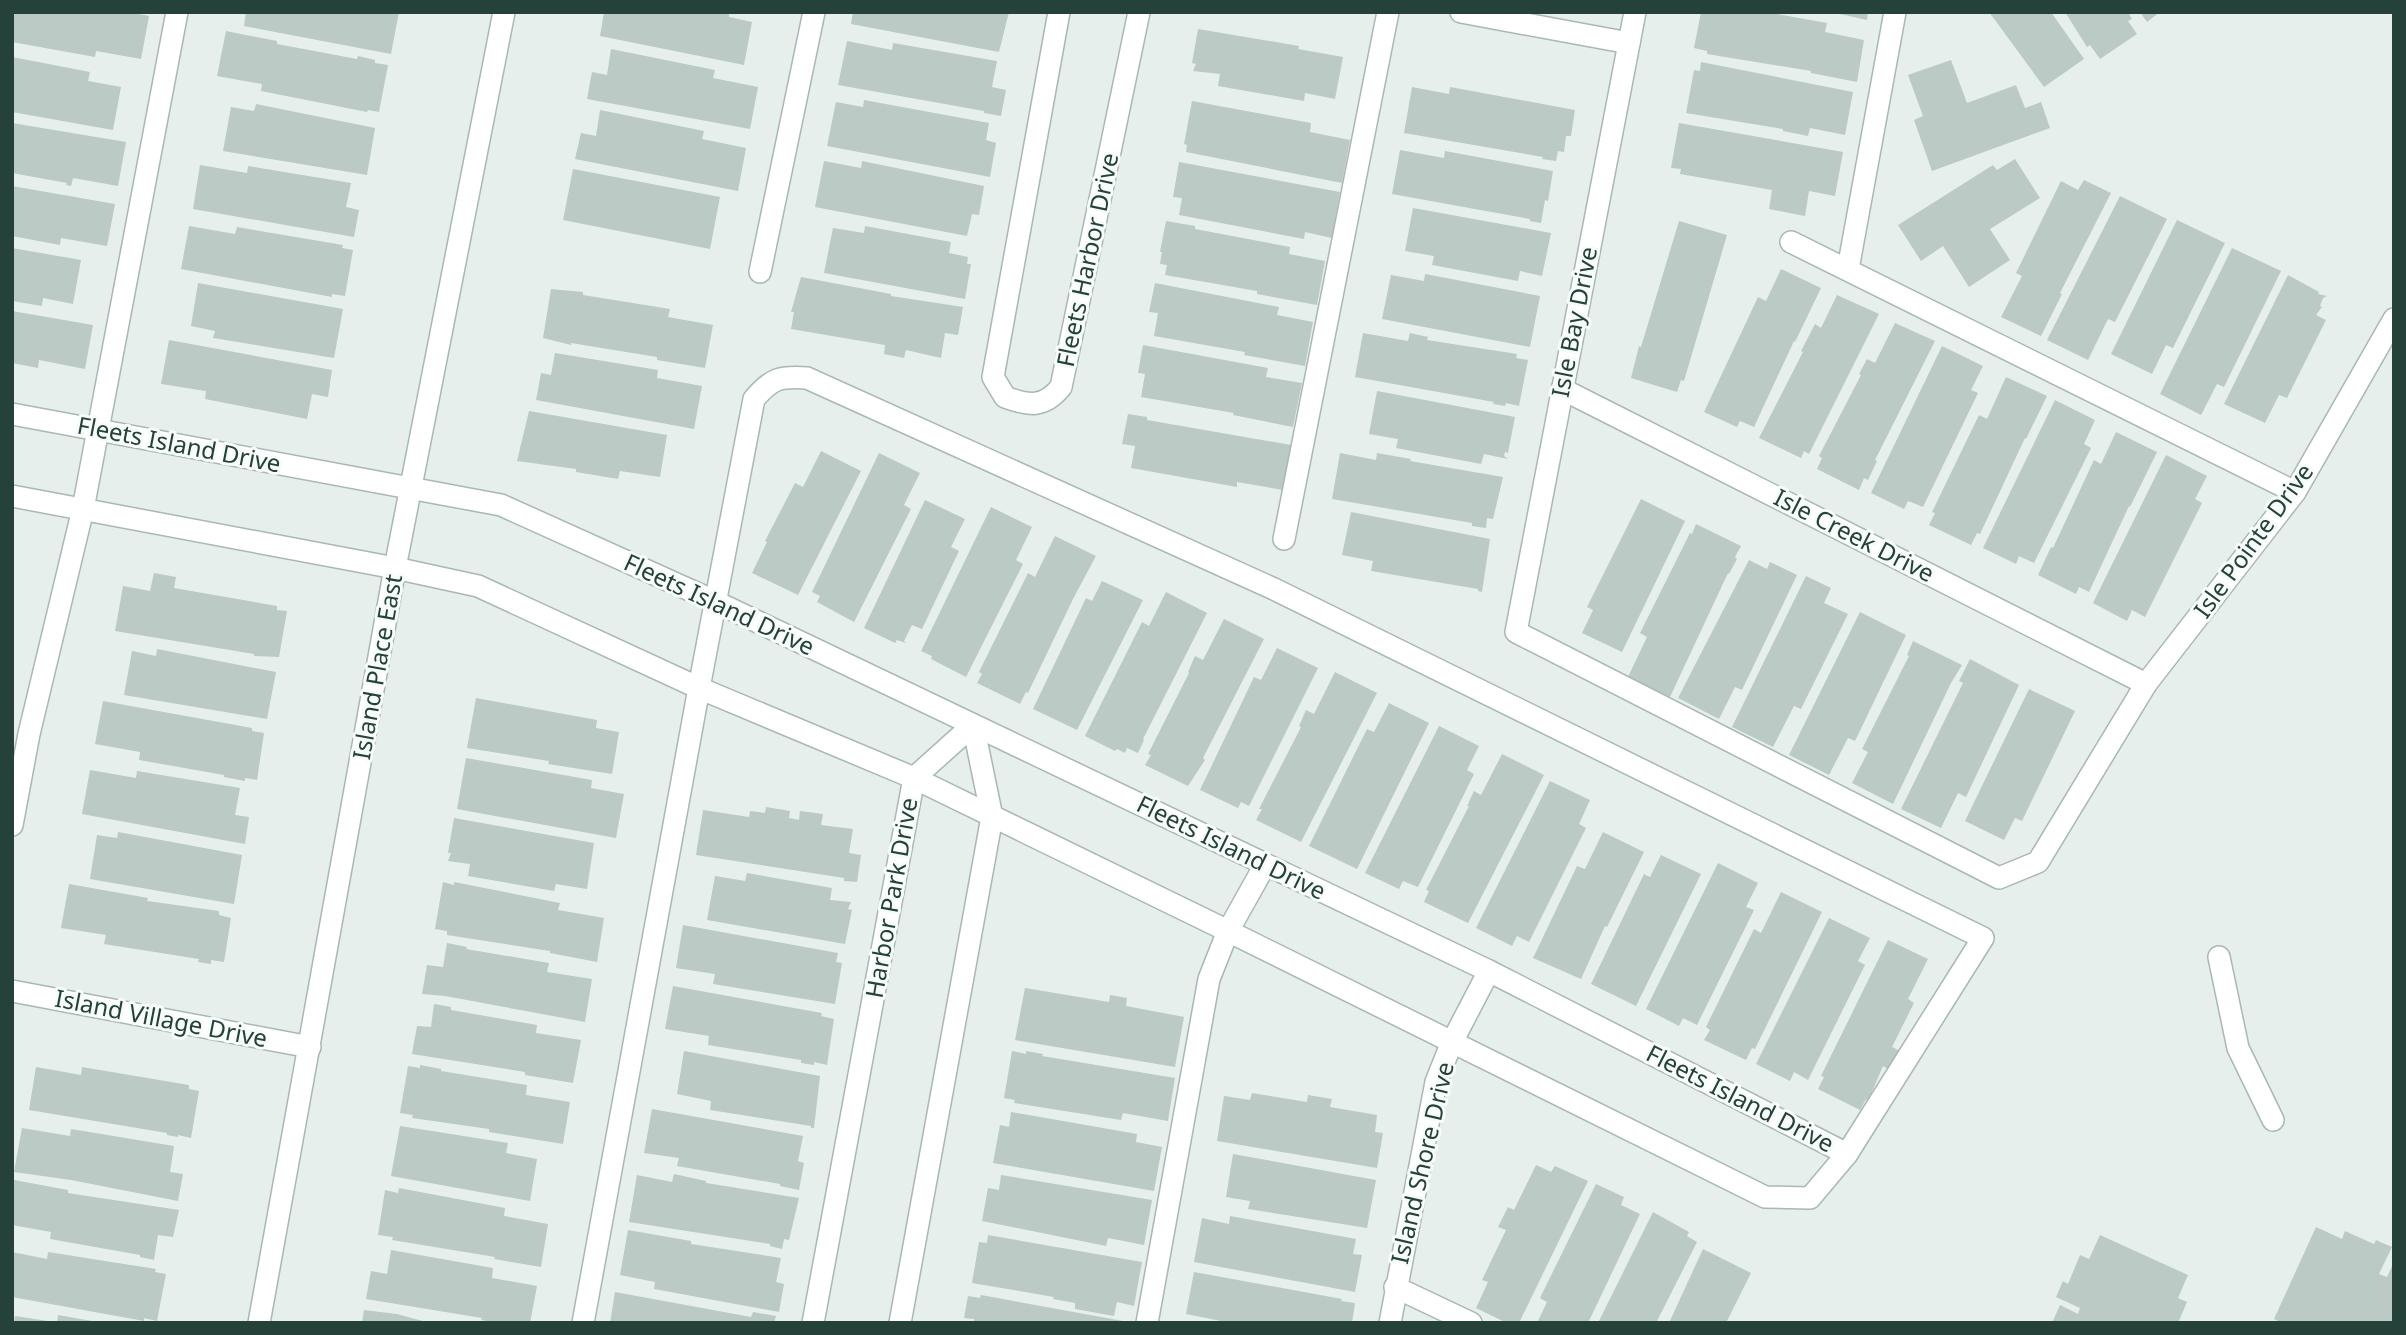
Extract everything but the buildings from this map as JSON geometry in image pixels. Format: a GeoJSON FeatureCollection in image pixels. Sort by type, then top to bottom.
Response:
{"type":"FeatureCollection","features":[{"type":"Feature","properties":{"kind":"street"},"geometry":{"type":"LineString","coordinates":[[12,825],[21,733],[83,509],[177,12]]}},
{"type":"Feature","properties":{"kind":"street","name":"Island Place East"},"geometry":{"type":"LineString","coordinates":[[259,1323],[395,568],[504,12]]}},
{"type":"Feature","properties":{"kind":"street"},"geometry":{"type":"LineString","coordinates":[[760,272],[814,12]]}},
{"type":"Feature","properties":{"kind":"street","name":"Fleets Harbor Drive"},"geometry":{"type":"LineString","coordinates":[[1059,12],[993,377],[1005,397],[1027,405],[1051,399],[1061,387],[1139,12]]}},
{"type":"Feature","properties":{"kind":"street"},"geometry":{"type":"LineString","coordinates":[[1284,539],[1388,12]]}},
{"type":"Feature","properties":{"kind":"street"},"geometry":{"type":"LineString","coordinates":[[1461,12],[1629,43]]}},
{"type":"Feature","properties":{"kind":"street","name":"Isle Bay Drive"},"geometry":{"type":"LineString","coordinates":[[1516,632],[1635,12]]}},
{"type":"Feature","properties":{"kind":"street"},"geometry":{"type":"LineString","coordinates":[[1849,269],[1895,12]]}},
{"type":"Feature","properties":{"kind":"street"},"geometry":{"type":"LineString","coordinates":[[1791,242],[2295,492]]}},
{"type":"Feature","properties":{"kind":"street","name":"Isle Pointe Drive"},"geometry":{"type":"LineString","coordinates":[[1516,632],[1999,878],[2038,862],[2146,684],[2295,492],[2394,319]]}},
{"type":"Feature","properties":{"kind":"street"},"geometry":{"type":"LineString","coordinates":[[583,1323],[754,399],[768,383],[787,376],[807,378],[1286,595],[1983,938],[1847,1154]]}},
{"type":"Feature","properties":{"kind":"street","name":"Isle Creek Drive"},"geometry":{"type":"LineString","coordinates":[[1562,389],[2146,684]]}},
{"type":"Feature","properties":{"kind":"street","name":"Fleets Island Drive"},"geometry":{"type":"LineString","coordinates":[[12,414],[501,505],[715,601],[1489,971],[1847,1154],[1810,1198],[1765,1197],[914,778],[699,688],[478,586],[12,496]]}},
{"type":"Feature","properties":{"kind":"street"},"geometry":{"type":"LineString","coordinates":[[900,1323],[992,817],[973,725]]}},
{"type":"Feature","properties":{"kind":"street","name":"Harbor Park Drive"},"geometry":{"type":"LineString","coordinates":[[813,1323],[914,778],[973,725]]}},
{"type":"Feature","properties":{"kind":"street"},"geometry":{"type":"LineString","coordinates":[[1147,1323],[1209,979],[1228,931],[1265,864]]}},
{"type":"Feature","properties":{"kind":"street"},"geometry":{"type":"LineString","coordinates":[[2218,957],[2238,1048],[2273,1120]]}},
{"type":"Feature","properties":{"kind":"street","name":"Island Shore Drive"},"geometry":{"type":"LineString","coordinates":[[1390,1323],[1436,1082],[1452,1042],[1489,971]]}},
{"type":"Feature","properties":{"kind":"street","name":"Island Village Drive"},"geometry":{"type":"LineString","coordinates":[[12,991],[310,1047]]}},
{"type":"Feature","properties":{"kind":"street"},"geometry":{"type":"LineString","coordinates":[[1395,1287],[1471,1323]]}}]}
